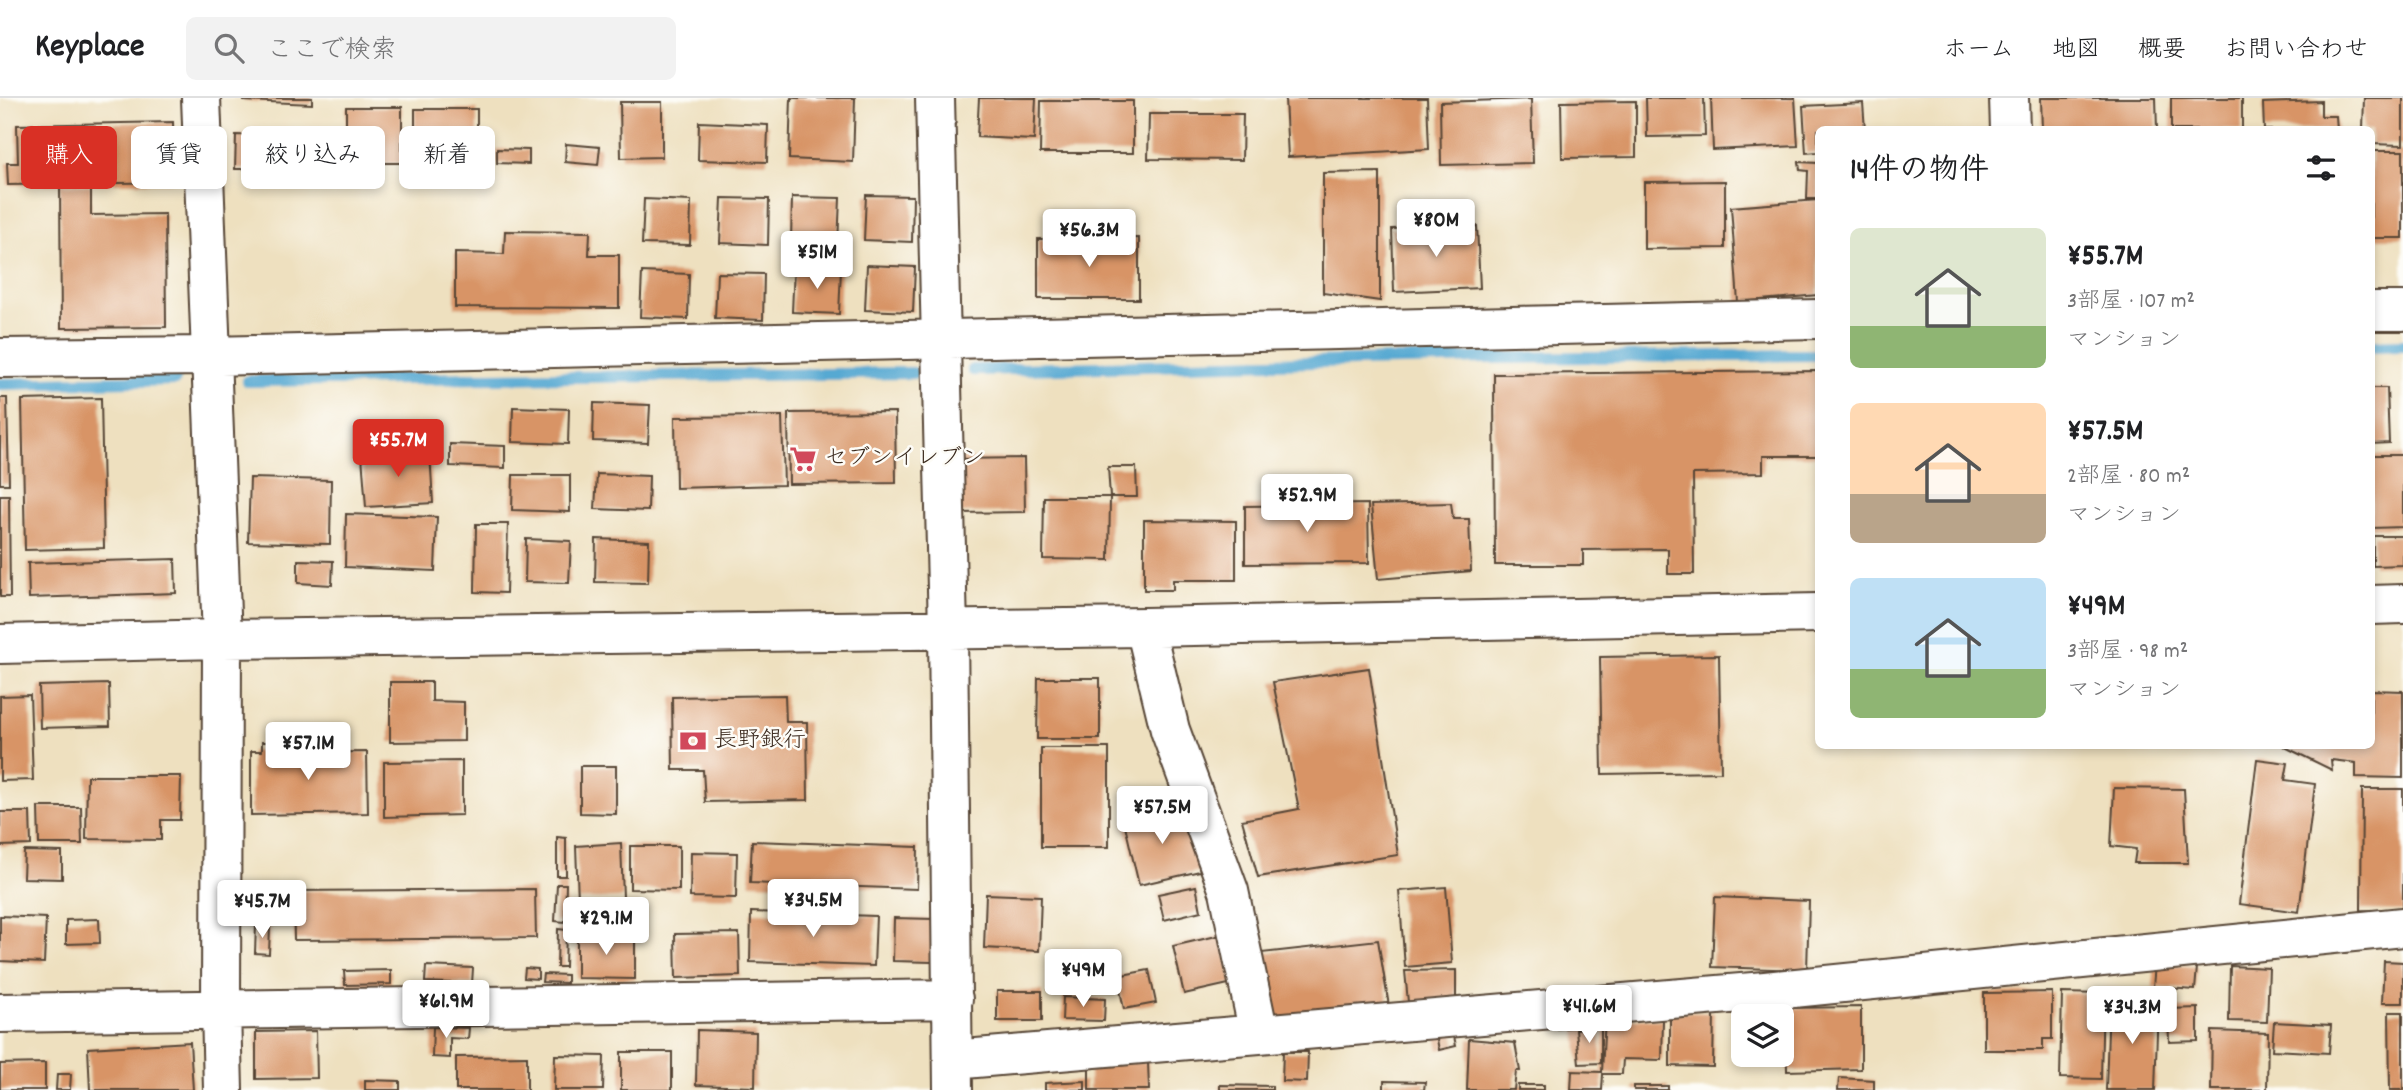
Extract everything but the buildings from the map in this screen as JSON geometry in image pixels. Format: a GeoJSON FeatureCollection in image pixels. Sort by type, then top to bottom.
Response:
{"type":"FeatureCollection","features":[{"type":"Feature","properties":{"kind":"street"},"geometry":{"type":"LineString","coordinates":[[201,98],[222,639],[223,1090]]}},
{"type":"Feature","properties":{"kind":"street"},"geometry":{"type":"LineString","coordinates":[[934,98],[948,630],[953,1075],[1259,1034],[1765,991],[2403,927]]}},
{"type":"Feature","properties":{"kind":"street"},"geometry":{"type":"LineString","coordinates":[[2009,98],[2010,126]]}},
{"type":"Feature","properties":{"kind":"street"},"geometry":{"type":"LineString","coordinates":[[2375,311],[2403,311]]}},
{"type":"Feature","properties":{"kind":"street"},"geometry":{"type":"LineString","coordinates":[[0,358],[210,356],[1815,319]]}},
{"type":"Feature","properties":{"kind":"street"},"geometry":{"type":"LineString","coordinates":[[2375,604],[2403,604]]}},
{"type":"Feature","properties":{"kind":"street"},"geometry":{"type":"LineString","coordinates":[[0,644],[1145,627],[1815,613]]}},
{"type":"Feature","properties":{"kind":"street"},"geometry":{"type":"LineString","coordinates":[[1145,627],[1170,730],[1229,891],[1259,1034]]}},
{"type":"Feature","properties":{"kind":"street"},"geometry":{"type":"LineString","coordinates":[[0,1013],[953,999]]}},
{"type":"Feature","properties":{"kind":"waterway"},"geometry":{"type":"LineString","coordinates":[[2375,346],[2403,345]]}},
{"type":"Feature","properties":{"kind":"waterway"},"geometry":{"type":"LineString","coordinates":[[973,370],[1485,358],[1815,355]]}},
{"type":"Feature","properties":{"kind":"waterway"},"geometry":{"type":"LineString","coordinates":[[248,381],[913,373]]}},
{"type":"Feature","properties":{"kind":"waterway"},"geometry":{"type":"LineString","coordinates":[[0,384],[175,380]]}},
{"type":"Feature","properties":{"kind":"place","name":"セブンイレブン"},"geometry":{"type":"Point","coordinates":[803,459]}},
{"type":"Feature","properties":{"kind":"place","name":"長野銀行"},"geometry":{"type":"Point","coordinates":[693,741]}}]}
